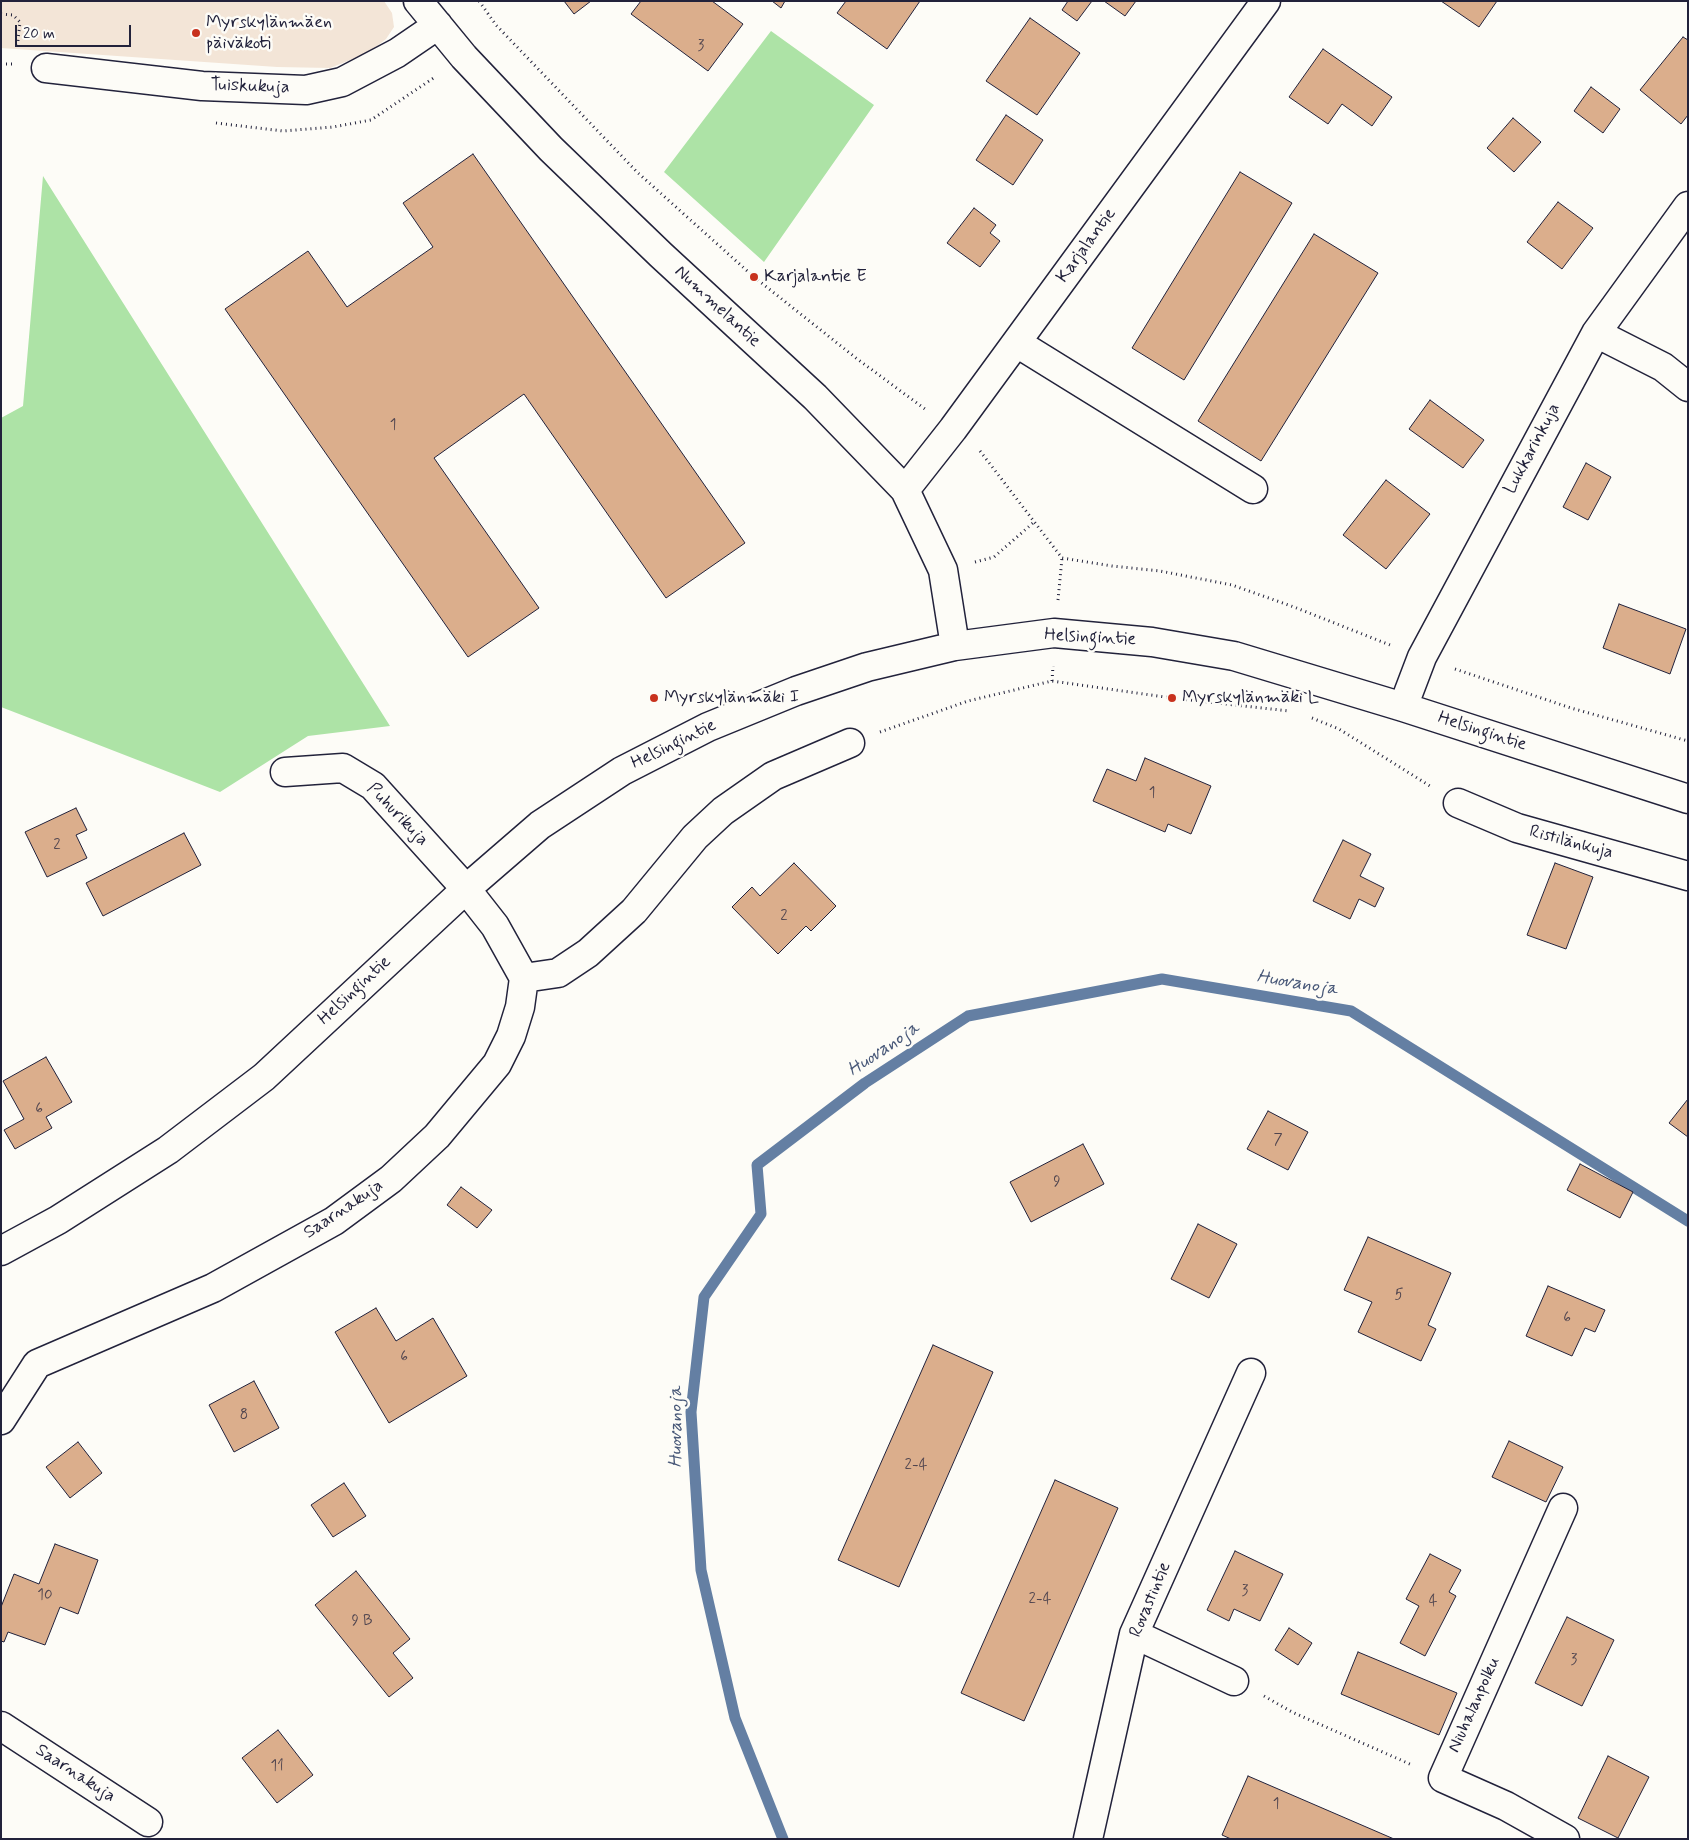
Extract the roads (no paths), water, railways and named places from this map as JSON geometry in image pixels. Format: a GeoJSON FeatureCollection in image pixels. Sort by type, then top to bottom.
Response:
{"type":"FeatureCollection","features":[{"type":"Feature","properties":{"kind":"street","name":"Nummelantie"},"geometry":{"type":"LineString","coordinates":[[418,1],[464,57],[551,149],[661,255],[815,397],[906,490],[943,570],[955,646]]}},
{"type":"Feature","properties":{"kind":"street","name":"Karjalantie"},"geometry":{"type":"LineString","coordinates":[[906,490],[953,429],[1266,1]]}},
{"type":"Feature","properties":{"kind":"street","name":"Tuiskukuja"},"geometry":{"type":"LineString","coordinates":[[46,68],[202,86],[306,90],[342,82],[397,53],[438,25]]}},
{"type":"Feature","properties":{"kind":"street","name":"Lukkarinkuja"},"geometry":{"type":"LineString","coordinates":[[1404,707],[1422,657],[1596,333],[1688,206]]}},
{"type":"Feature","properties":{"kind":"street"},"geometry":{"type":"LineString","coordinates":[[1596,333],[1662,367],[1688,387]]}},
{"type":"Feature","properties":{"kind":"street"},"geometry":{"type":"LineString","coordinates":[[1017,342],[1253,489]]}},
{"type":"Feature","properties":{"kind":"street","name":"Helsingintie"},"geometry":{"type":"LineString","coordinates":[[1,1251],[58,1220],[168,1150],[264,1077],[466,888],[540,825],[622,771],[699,732],[796,690],[858,670],[955,646],[1054,632],[1152,642],[1234,656],[1404,707],[1688,799]]}},
{"type":"Feature","properties":{"kind":"street"},"geometry":{"type":"LineString","coordinates":[[466,888],[495,926],[524,978],[558,973],[588,953],[634,911],[696,837],[722,811],[773,776],[850,743]]}},
{"type":"Feature","properties":{"kind":"street","name":"Puhurikuja"},"geometry":{"type":"LineString","coordinates":[[285,772],[343,768],[373,786],[466,888]]}},
{"type":"Feature","properties":{"kind":"street","name":"Ristilänkuja"},"geometry":{"type":"LineString","coordinates":[[1458,804],[1517,828],[1688,876]]}},
{"type":"Feature","properties":{"kind":"street","name":"Saarnakuja"},"geometry":{"type":"LineString","coordinates":[[1,1420],[37,1364],[213,1288],[334,1221],[391,1179],[437,1136],[497,1064],[520,1007],[524,978]]}},
{"type":"Feature","properties":{"kind":"street","name":"Rovastintie"},"geometry":{"type":"LineString","coordinates":[[1092,1838],[1134,1634],[1251,1373]]}},
{"type":"Feature","properties":{"kind":"street","name":"Niuhalanpolku"},"geometry":{"type":"LineString","coordinates":[[1563,1508],[1443,1778],[1506,1806],[1565,1839]]}},
{"type":"Feature","properties":{"kind":"street"},"geometry":{"type":"LineString","coordinates":[[1134,1634],[1234,1681]]}},
{"type":"Feature","properties":{"kind":"street","name":"Saarnakuja"},"geometry":{"type":"LineString","coordinates":[[1,1726],[148,1822]]}},
{"type":"Feature","properties":{"kind":"waterway","name":"Huovanoja"},"geometry":{"type":"LineString","coordinates":[[783,1839],[735,1718],[701,1570],[691,1412],[704,1297],[761,1214],[757,1165],[865,1083],[968,1016],[1162,979],[1351,1011],[1688,1221]]}},
{"type":"Feature","properties":{"kind":"place","name":"Myrskylänmäen päiväkoti"},"geometry":{"type":"Point","coordinates":[196,33]}},
{"type":"Feature","properties":{"kind":"place","name":"Karjalantie E"},"geometry":{"type":"Point","coordinates":[754,277]}},
{"type":"Feature","properties":{"kind":"place","name":"Myrskylänmäki I"},"geometry":{"type":"Point","coordinates":[654,698]}},
{"type":"Feature","properties":{"kind":"place","name":"Myrskylänmäki L"},"geometry":{"type":"Point","coordinates":[1172,698]}}]}
